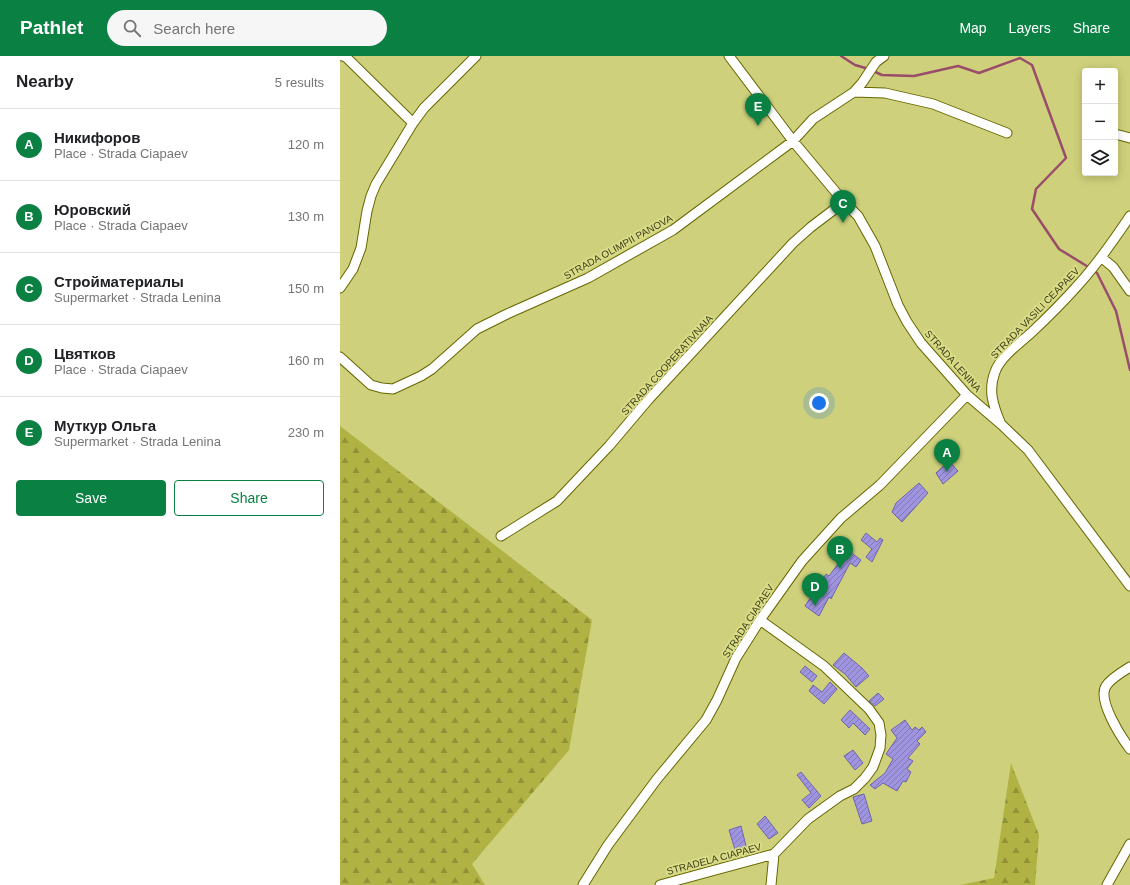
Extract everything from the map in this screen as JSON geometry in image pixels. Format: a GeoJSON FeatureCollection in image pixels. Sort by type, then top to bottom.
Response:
{"type":"FeatureCollection","features":[{"type":"Feature","properties":{"kind":"street"},"geometry":{"type":"LineString","coordinates":[[342,56],[346,57],[413,123]]}},
{"type":"Feature","properties":{"kind":"street"},"geometry":{"type":"LineString","coordinates":[[340,288],[353,269],[361,248],[370,196],[376,184],[413,123],[424,108],[476,56]]}},
{"type":"Feature","properties":{"kind":"street","name":"STRADA LENINA"},"geometry":{"type":"LineString","coordinates":[[729,56],[793,141],[844,202],[858,216],[875,246],[898,305],[921,343],[967,395],[1028,450],[1130,586]]}},
{"type":"Feature","properties":{"kind":"street","name":"STRADA OLIMPII PANOVA"},"geometry":{"type":"LineString","coordinates":[[340,357],[371,384],[382,388],[393,389],[406,384],[432,369],[477,329],[506,314],[588,278],[673,230],[793,141],[805,126],[813,119],[854,92],[876,62],[884,56]]}},
{"type":"Feature","properties":{"kind":"street"},"geometry":{"type":"LineString","coordinates":[[854,92],[885,93],[933,104],[1007,133]]}},
{"type":"Feature","properties":{"kind":"street"},"geometry":{"type":"LineString","coordinates":[[1118,135],[1130,138]]}},
{"type":"Feature","properties":{"kind":"street","name":"STRADA COOPERATIVNAIA"},"geometry":{"type":"LineString","coordinates":[[501,536],[557,501],[609,446],[648,400],[793,243],[844,202]]}},
{"type":"Feature","properties":{"kind":"street","name":"STRADA VASILI CEAPAEV"},"geometry":{"type":"LineString","coordinates":[[1002,425],[993,406],[991,389],[995,371],[1005,357],[1079,284],[1099,261],[1130,216]]}},
{"type":"Feature","properties":{"kind":"street"},"geometry":{"type":"LineString","coordinates":[[1099,261],[1113,267],[1130,291]]}},
{"type":"Feature","properties":{"kind":"street","name":"STRADA CIAPAEV"},"geometry":{"type":"LineString","coordinates":[[583,885],[608,845],[657,779],[706,720],[736,658],[760,620],[802,561],[841,518],[880,485],[967,395]]}},
{"type":"Feature","properties":{"kind":"street","name":"STRADELA CIAPAEV"},"geometry":{"type":"LineString","coordinates":[[660,885],[774,854],[808,819],[854,788],[865,778],[873,767],[880,748],[881,735],[879,723],[869,709],[824,666],[760,620]]}},
{"type":"Feature","properties":{"kind":"street"},"geometry":{"type":"LineString","coordinates":[[1130,666],[1105,687],[1103,696],[1113,720],[1130,749]]}},
{"type":"Feature","properties":{"kind":"street"},"geometry":{"type":"LineString","coordinates":[[1107,885],[1130,844]]}},
{"type":"Feature","properties":{"kind":"street","name":"STRADELA CIAPAEV"},"geometry":{"type":"LineString","coordinates":[[771,885],[774,854]]}},
{"type":"Feature","properties":{"kind":"green space"},"geometry":{"type":"Polygon","coordinates":[[[340,426],[592,620],[569,750],[472,864],[485,885],[340,885],[340,426]]]}},
{"type":"Feature","properties":{"kind":"green space"},"geometry":{"type":"Polygon","coordinates":[[[1011,763],[1039,835],[1035,885],[960,885],[994,878],[1011,763]]]}},
{"type":"Feature","properties":{"kind":"building"},"geometry":{"type":"Polygon","coordinates":[[[949,461],[958,471],[943,484],[936,473],[949,461]]]}},
{"type":"Feature","properties":{"kind":"building"},"geometry":{"type":"Polygon","coordinates":[[[919,483],[928,493],[902,522],[892,512],[896,503],[919,483]]]}},
{"type":"Feature","properties":{"kind":"building"},"geometry":{"type":"Polygon","coordinates":[[[866,533],[877,542],[880,538],[883,540],[872,562],[866,557],[872,549],[861,540],[866,533]]]}},
{"type":"Feature","properties":{"kind":"building"},"geometry":{"type":"Polygon","coordinates":[[[850,552],[861,560],[856,567],[850,563],[831,599],[829,597],[819,616],[805,606],[826,574],[829,576],[840,561],[841,562],[850,552]]]}},
{"type":"Feature","properties":{"kind":"building"},"geometry":{"type":"Polygon","coordinates":[[[844,653],[869,676],[856,687],[845,674],[833,665],[844,653]]]}},
{"type":"Feature","properties":{"kind":"building"},"geometry":{"type":"Polygon","coordinates":[[[805,666],[817,676],[812,682],[800,672],[805,666]]]}},
{"type":"Feature","properties":{"kind":"building"},"geometry":{"type":"Polygon","coordinates":[[[830,682],[837,689],[824,704],[809,691],[813,685],[822,692],[830,682]]]}},
{"type":"Feature","properties":{"kind":"building"},"geometry":{"type":"Polygon","coordinates":[[[878,693],[884,699],[875,706],[869,701],[878,693]]]}},
{"type":"Feature","properties":{"kind":"building"},"geometry":{"type":"Polygon","coordinates":[[[850,710],[870,729],[865,735],[853,723],[849,728],[841,720],[850,710]]]}},
{"type":"Feature","properties":{"kind":"building"},"geometry":{"type":"Polygon","coordinates":[[[905,720],[912,730],[915,727],[919,730],[922,727],[926,732],[917,741],[920,744],[908,758],[913,761],[907,769],[911,772],[906,782],[903,781],[897,791],[883,783],[875,789],[870,785],[885,773],[893,759],[886,754],[897,738],[891,730],[905,720]]]}},
{"type":"Feature","properties":{"kind":"building"},"geometry":{"type":"Polygon","coordinates":[[[853,750],[863,763],[855,770],[844,756],[853,750]]]}},
{"type":"Feature","properties":{"kind":"building"},"geometry":{"type":"Polygon","coordinates":[[[801,772],[821,796],[809,808],[802,800],[811,793],[797,775],[801,772]]]}},
{"type":"Feature","properties":{"kind":"building"},"geometry":{"type":"Polygon","coordinates":[[[864,794],[872,821],[862,824],[853,797],[864,794]]]}},
{"type":"Feature","properties":{"kind":"building"},"geometry":{"type":"Polygon","coordinates":[[[765,816],[778,833],[769,839],[757,824],[765,816]]]}},
{"type":"Feature","properties":{"kind":"building"},"geometry":{"type":"Polygon","coordinates":[[[741,826],[747,850],[736,853],[729,830],[741,826]]]}},
{"type":"Feature","properties":{"kind":"waterway"},"geometry":{"type":"LineString","coordinates":[[841,56],[855,65],[869,69]]}},
{"type":"Feature","properties":{"kind":"waterway"},"geometry":{"type":"LineString","coordinates":[[873,71],[882,75],[914,76],[958,66],[979,73],[1020,58],[1032,65],[1066,158],[1036,189],[1032,209],[1059,249],[1090,268]]}},
{"type":"Feature","properties":{"kind":"waterway"},"geometry":{"type":"LineString","coordinates":[[1094,271],[1097,273],[1116,311],[1130,370]]}},
{"type":"Feature","properties":{"kind":"place","name":"Муткур Ольга"},"geometry":{"type":"Point","coordinates":[758,126]}},
{"type":"Feature","properties":{"kind":"place","name":"Стройматериалы"},"geometry":{"type":"Point","coordinates":[843,223]}},
{"type":"Feature","properties":{"kind":"place","name":"Никифоров"},"geometry":{"type":"Point","coordinates":[947,472]}},
{"type":"Feature","properties":{"kind":"place","name":"Юровский"},"geometry":{"type":"Point","coordinates":[840,569]}},
{"type":"Feature","properties":{"kind":"place","name":"Цвятков"},"geometry":{"type":"Point","coordinates":[815,606]}}]}
